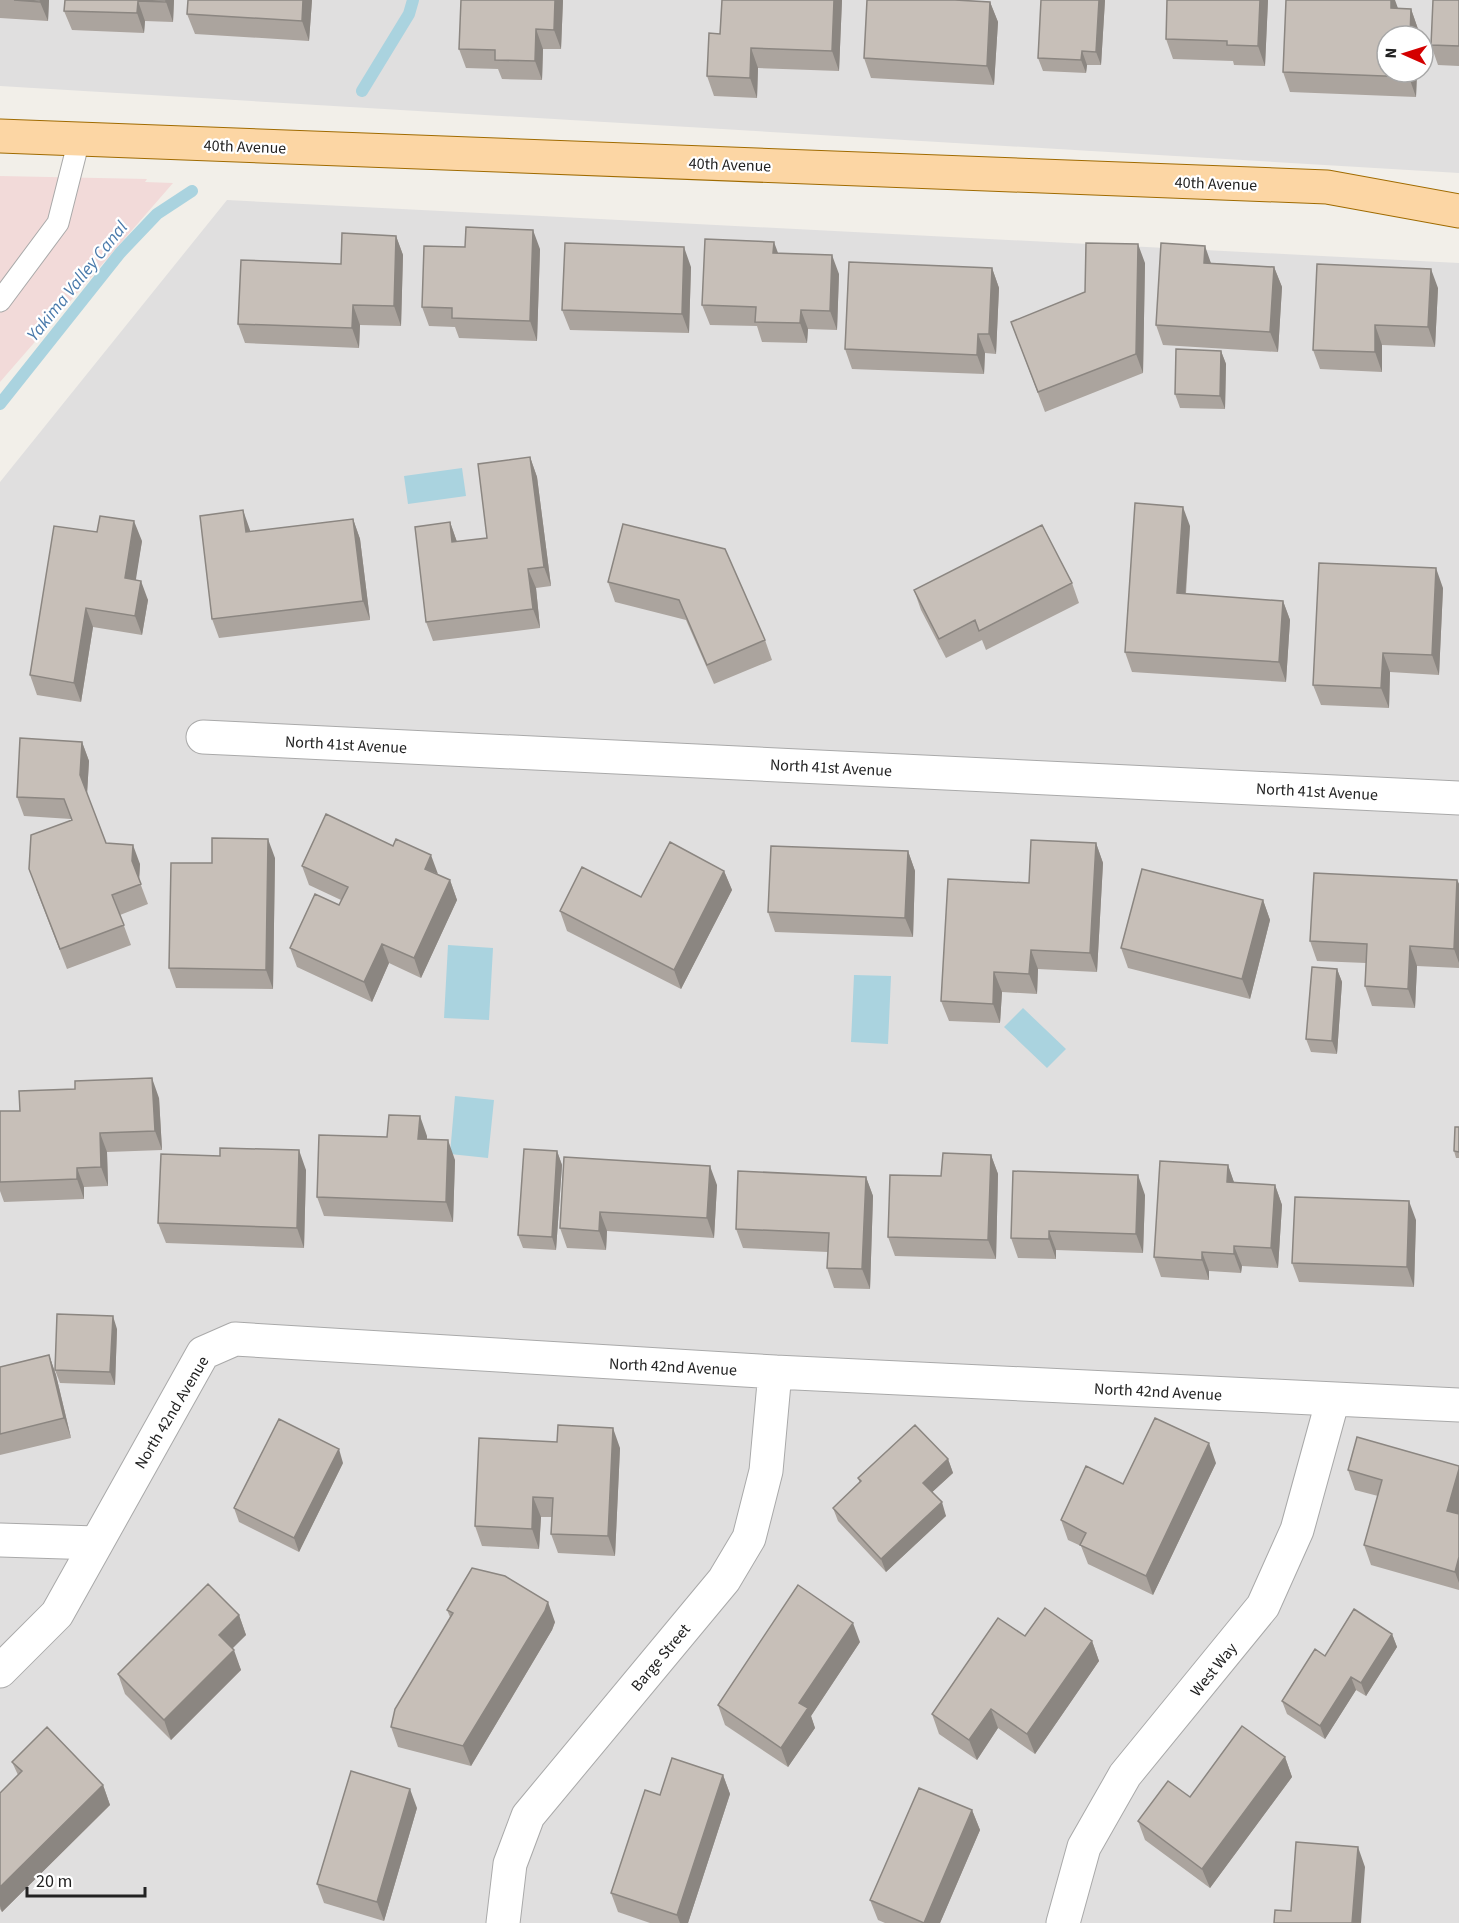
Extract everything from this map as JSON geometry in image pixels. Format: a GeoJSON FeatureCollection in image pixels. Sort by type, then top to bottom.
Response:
{"type":"FeatureCollection","features":[{"type":"Feature","properties":{"kind":"main road","name":"40th Avenue"},"geometry":{"type":"LineString","coordinates":[[0,136],[1326,187],[1459,211]]}},
{"type":"Feature","properties":{"kind":"street","name":"North 41st Avenue"},"geometry":{"type":"LineString","coordinates":[[203,737],[1459,798]]}},
{"type":"Feature","properties":{"kind":"street","name":"North 42nd Avenue"},"geometry":{"type":"LineString","coordinates":[[0,1671],[57,1614],[203,1353],[235,1339],[774,1372],[1459,1405]]}},
{"type":"Feature","properties":{"kind":"street","name":"Barge Street"},"geometry":{"type":"LineString","coordinates":[[503,1923],[510,1864],[528,1816],[724,1580],[749,1538],[766,1471],[774,1372]]}},
{"type":"Feature","properties":{"kind":"street","name":"West Way"},"geometry":{"type":"LineString","coordinates":[[1063,1923],[1084,1847],[1125,1775],[1263,1606],[1296,1530],[1332,1399]]}},
{"type":"Feature","properties":{"kind":"street"},"geometry":{"type":"LineString","coordinates":[[0,1540],[96,1543]]}},
{"type":"Feature","properties":{"kind":"lane"},"geometry":{"type":"LineString","coordinates":[[0,301],[58,223],[79,140]]}},
{"type":"Feature","properties":{"kind":"shaded area"},"geometry":{"type":"Polygon","coordinates":[[[0,0],[1459,0],[1459,173],[0,86],[0,0]]]}},
{"type":"Feature","properties":{"kind":"shaded area"},"geometry":{"type":"Polygon","coordinates":[[[0,176],[147,179],[145,182],[173,183],[0,382],[0,176]]]}},
{"type":"Feature","properties":{"kind":"shaded area"},"geometry":{"type":"Polygon","coordinates":[[[227,200],[1459,263],[1459,1923],[0,1923],[0,482],[227,200]]]}},
{"type":"Feature","properties":{"kind":"water"},"geometry":{"type":"Polygon","coordinates":[[[462,468],[466,496],[408,504],[404,476],[462,468]]]}},
{"type":"Feature","properties":{"kind":"water"},"geometry":{"type":"Polygon","coordinates":[[[448,945],[493,948],[489,1020],[444,1018],[448,945]]]}},
{"type":"Feature","properties":{"kind":"water"},"geometry":{"type":"Polygon","coordinates":[[[854,975],[891,976],[888,1044],[851,1042],[854,975]]]}},
{"type":"Feature","properties":{"kind":"water"},"geometry":{"type":"Polygon","coordinates":[[[1023,1008],[1066,1049],[1047,1068],[1004,1027],[1023,1008]]]}},
{"type":"Feature","properties":{"kind":"water"},"geometry":{"type":"Polygon","coordinates":[[[455,1096],[494,1100],[488,1158],[450,1154],[455,1096]]]}},
{"type":"Feature","properties":{"kind":"building"},"geometry":{"type":"Polygon","coordinates":[[[14,0],[41,0],[40,2],[14,0]]]}},
{"type":"Feature","properties":{"kind":"building"},"geometry":{"type":"Polygon","coordinates":[[[65,0],[166,0],[166,2],[138,1],[137,13],[64,11],[65,0]]]}},
{"type":"Feature","properties":{"kind":"building"},"geometry":{"type":"Polygon","coordinates":[[[188,0],[303,0],[302,21],[187,14],[188,0]]]}},
{"type":"Feature","properties":{"kind":"building"},"geometry":{"type":"Polygon","coordinates":[[[461,0],[555,0],[554,30],[536,29],[535,61],[495,60],[495,50],[459,49],[461,0]]]}},
{"type":"Feature","properties":{"kind":"building"},"geometry":{"type":"Polygon","coordinates":[[[722,0],[834,0],[832,51],[751,48],[750,78],[707,76],[709,33],[720,34],[722,0]]]}},
{"type":"Feature","properties":{"kind":"building"},"geometry":{"type":"Polygon","coordinates":[[[867,0],[990,2],[987,66],[864,58],[867,0]]]}},
{"type":"Feature","properties":{"kind":"building"},"geometry":{"type":"Polygon","coordinates":[[[1041,0],[1099,0],[1096,52],[1082,51],[1081,60],[1038,58],[1041,0]]]}},
{"type":"Feature","properties":{"kind":"building"},"geometry":{"type":"Polygon","coordinates":[[[1167,0],[1260,0],[1258,46],[1227,45],[1227,41],[1166,39],[1167,0]]]}},
{"type":"Feature","properties":{"kind":"building"},"geometry":{"type":"Polygon","coordinates":[[[1286,0],[1391,0],[1391,8],[1411,9],[1410,24],[1375,24],[1375,76],[1283,72],[1286,0]]]}},
{"type":"Feature","properties":{"kind":"building"},"geometry":{"type":"Polygon","coordinates":[[[1433,0],[1459,0],[1459,46],[1435,45],[1435,24],[1432,24],[1433,0]]]}},
{"type":"Feature","properties":{"kind":"building"},"geometry":{"type":"Polygon","coordinates":[[[466,227],[533,230],[530,321],[452,318],[452,308],[422,307],[424,246],[465,247],[466,227]]]}},
{"type":"Feature","properties":{"kind":"building"},"geometry":{"type":"Polygon","coordinates":[[[342,233],[396,236],[394,306],[353,305],[352,328],[238,324],[241,260],[341,264],[342,233]]]}},
{"type":"Feature","properties":{"kind":"building"},"geometry":{"type":"Polygon","coordinates":[[[705,239],[774,242],[773,253],[832,255],[830,311],[801,310],[800,323],[755,322],[756,307],[702,305],[705,239]]]}},
{"type":"Feature","properties":{"kind":"building"},"geometry":{"type":"Polygon","coordinates":[[[565,243],[684,247],[682,314],[562,310],[565,243]]]}},
{"type":"Feature","properties":{"kind":"building"},"geometry":{"type":"Polygon","coordinates":[[[1086,243],[1138,244],[1136,354],[1038,392],[1011,322],[1085,292],[1086,243]]]}},
{"type":"Feature","properties":{"kind":"building"},"geometry":{"type":"Polygon","coordinates":[[[1161,243],[1205,246],[1204,263],[1274,267],[1270,332],[1156,325],[1161,243]]]}},
{"type":"Feature","properties":{"kind":"building"},"geometry":{"type":"Polygon","coordinates":[[[849,262],[992,268],[989,334],[978,334],[977,355],[845,349],[849,262]]]}},
{"type":"Feature","properties":{"kind":"building"},"geometry":{"type":"Polygon","coordinates":[[[1317,264],[1431,269],[1428,327],[1375,325],[1375,352],[1313,350],[1317,264]]]}},
{"type":"Feature","properties":{"kind":"building"},"geometry":{"type":"Polygon","coordinates":[[[1176,349],[1221,351],[1220,396],[1175,394],[1176,349]]]}},
{"type":"Feature","properties":{"kind":"building"},"geometry":{"type":"Polygon","coordinates":[[[530,457],[544,567],[528,569],[533,609],[426,622],[415,527],[450,522],[452,542],[487,538],[478,464],[530,457]]]}},
{"type":"Feature","properties":{"kind":"building"},"geometry":{"type":"Polygon","coordinates":[[[1135,503],[1183,507],[1177,593],[1283,601],[1279,662],[1125,652],[1135,503]]]}},
{"type":"Feature","properties":{"kind":"building"},"geometry":{"type":"Polygon","coordinates":[[[243,510],[246,532],[353,519],[363,601],[212,619],[200,516],[243,510]]]}},
{"type":"Feature","properties":{"kind":"building"},"geometry":{"type":"Polygon","coordinates":[[[100,516],[134,521],[125,578],[141,581],[135,616],[86,608],[74,683],[30,675],[54,526],[97,532],[100,516]]]}},
{"type":"Feature","properties":{"kind":"building"},"geometry":{"type":"Polygon","coordinates":[[[623,524],[725,549],[765,640],[707,665],[679,600],[608,582],[623,524]]]}},
{"type":"Feature","properties":{"kind":"building"},"geometry":{"type":"Polygon","coordinates":[[[1042,525],[1072,583],[979,631],[975,620],[939,639],[914,590],[1042,525]]]}},
{"type":"Feature","properties":{"kind":"building"},"geometry":{"type":"Polygon","coordinates":[[[1319,563],[1436,568],[1432,655],[1383,653],[1381,688],[1313,685],[1319,563]]]}},
{"type":"Feature","properties":{"kind":"building"},"geometry":{"type":"Polygon","coordinates":[[[20,738],[82,742],[80,775],[106,843],[133,845],[132,861],[141,884],[112,895],[124,925],[60,949],[29,869],[31,835],[72,820],[64,799],[17,797],[20,738]]]}},
{"type":"Feature","properties":{"kind":"building"},"geometry":{"type":"Polygon","coordinates":[[[326,814],[393,846],[396,839],[431,855],[425,869],[450,880],[414,958],[382,944],[364,982],[290,948],[315,894],[339,905],[348,887],[302,866],[326,814]]]}},
{"type":"Feature","properties":{"kind":"building"},"geometry":{"type":"Polygon","coordinates":[[[212,838],[268,839],[266,970],[169,968],[171,863],[212,863],[212,838]]]}},
{"type":"Feature","properties":{"kind":"building"},"geometry":{"type":"Polygon","coordinates":[[[1031,840],[1096,843],[1090,953],[1031,950],[1029,974],[994,972],[993,1004],[941,1001],[948,879],[1029,883],[1031,840]]]}},
{"type":"Feature","properties":{"kind":"building"},"geometry":{"type":"Polygon","coordinates":[[[670,842],[724,871],[674,970],[560,911],[582,867],[641,897],[670,842]]]}},
{"type":"Feature","properties":{"kind":"building"},"geometry":{"type":"Polygon","coordinates":[[[771,846],[908,851],[905,918],[768,912],[771,846]]]}},
{"type":"Feature","properties":{"kind":"building"},"geometry":{"type":"Polygon","coordinates":[[[1142,869],[1263,900],[1242,979],[1121,948],[1142,869]]]}},
{"type":"Feature","properties":{"kind":"building"},"geometry":{"type":"Polygon","coordinates":[[[1314,873],[1457,880],[1454,949],[1410,946],[1408,989],[1365,986],[1367,944],[1310,941],[1314,873]]]}},
{"type":"Feature","properties":{"kind":"building"},"geometry":{"type":"Polygon","coordinates":[[[1312,967],[1337,969],[1332,1041],[1306,1039],[1312,967]]]}},
{"type":"Feature","properties":{"kind":"building"},"geometry":{"type":"Polygon","coordinates":[[[152,1078],[155,1131],[100,1133],[101,1167],[77,1168],[77,1179],[0,1182],[0,1111],[20,1111],[19,1091],[75,1089],[75,1081],[152,1078]]]}},
{"type":"Feature","properties":{"kind":"building"},"geometry":{"type":"Polygon","coordinates":[[[389,1115],[420,1116],[418,1139],[448,1140],[446,1202],[317,1197],[319,1135],[387,1137],[389,1115]]]}},
{"type":"Feature","properties":{"kind":"building"},"geometry":{"type":"Polygon","coordinates":[[[1455,1127],[1459,1127],[1459,1152],[1454,1151],[1455,1127]]]}},
{"type":"Feature","properties":{"kind":"building"},"geometry":{"type":"Polygon","coordinates":[[[220,1148],[299,1150],[297,1228],[158,1223],[161,1154],[220,1156],[220,1148]]]}},
{"type":"Feature","properties":{"kind":"building"},"geometry":{"type":"Polygon","coordinates":[[[524,1149],[557,1151],[552,1237],[518,1235],[524,1149]]]}},
{"type":"Feature","properties":{"kind":"building"},"geometry":{"type":"Polygon","coordinates":[[[943,1153],[991,1155],[988,1240],[888,1237],[890,1175],[941,1176],[943,1153]]]}},
{"type":"Feature","properties":{"kind":"building"},"geometry":{"type":"Polygon","coordinates":[[[564,1157],[710,1166],[707,1218],[600,1212],[599,1231],[560,1228],[564,1157]]]}},
{"type":"Feature","properties":{"kind":"building"},"geometry":{"type":"Polygon","coordinates":[[[1160,1161],[1228,1165],[1227,1182],[1275,1185],[1271,1248],[1234,1246],[1234,1254],[1202,1252],[1202,1260],[1154,1257],[1160,1161]]]}},
{"type":"Feature","properties":{"kind":"building"},"geometry":{"type":"Polygon","coordinates":[[[738,1171],[866,1177],[862,1269],[827,1268],[829,1233],[736,1229],[738,1171]]]}},
{"type":"Feature","properties":{"kind":"building"},"geometry":{"type":"Polygon","coordinates":[[[1013,1171],[1138,1175],[1136,1234],[1049,1231],[1049,1239],[1011,1238],[1013,1171]]]}},
{"type":"Feature","properties":{"kind":"building"},"geometry":{"type":"Polygon","coordinates":[[[1295,1197],[1409,1201],[1407,1267],[1292,1263],[1295,1197]]]}},
{"type":"Feature","properties":{"kind":"building"},"geometry":{"type":"Polygon","coordinates":[[[57,1314],[113,1316],[110,1372],[55,1370],[57,1314]]]}},
{"type":"Feature","properties":{"kind":"building"},"geometry":{"type":"Polygon","coordinates":[[[49,1355],[64,1418],[0,1434],[0,1367],[49,1355]]]}},
{"type":"Feature","properties":{"kind":"building"},"geometry":{"type":"Polygon","coordinates":[[[1155,1418],[1209,1443],[1146,1576],[1080,1545],[1086,1533],[1061,1520],[1086,1466],[1123,1484],[1155,1418]]]}},
{"type":"Feature","properties":{"kind":"building"},"geometry":{"type":"Polygon","coordinates":[[[279,1419],[339,1449],[294,1538],[234,1508],[279,1419]]]}},
{"type":"Feature","properties":{"kind":"building"},"geometry":{"type":"Polygon","coordinates":[[[558,1425],[613,1428],[608,1536],[551,1534],[553,1498],[533,1497],[532,1529],[475,1526],[479,1438],[557,1442],[558,1425]]]}},
{"type":"Feature","properties":{"kind":"building"},"geometry":{"type":"Polygon","coordinates":[[[915,1425],[948,1459],[923,1483],[942,1502],[881,1559],[833,1508],[861,1481],[858,1478],[915,1425]]]}},
{"type":"Feature","properties":{"kind":"building"},"geometry":{"type":"Polygon","coordinates":[[[1357,1437],[1459,1466],[1447,1511],[1459,1514],[1459,1557],[1455,1572],[1364,1545],[1382,1480],[1348,1470],[1357,1437]]]}},
{"type":"Feature","properties":{"kind":"building"},"geometry":{"type":"Polygon","coordinates":[[[472,1568],[505,1576],[548,1602],[545,1611],[463,1746],[391,1727],[395,1709],[453,1613],[447,1610],[472,1568]]]}},
{"type":"Feature","properties":{"kind":"building"},"geometry":{"type":"Polygon","coordinates":[[[208,1584],[239,1615],[219,1635],[234,1650],[164,1720],[118,1674],[208,1584]]]}},
{"type":"Feature","properties":{"kind":"building"},"geometry":{"type":"Polygon","coordinates":[[[798,1585],[853,1623],[799,1703],[808,1708],[781,1748],[718,1705],[798,1585]]]}},
{"type":"Feature","properties":{"kind":"building"},"geometry":{"type":"Polygon","coordinates":[[[1045,1608],[1092,1641],[1027,1734],[991,1709],[969,1740],[932,1714],[998,1618],[1025,1636],[1045,1608]]]}},
{"type":"Feature","properties":{"kind":"building"},"geometry":{"type":"Polygon","coordinates":[[[1354,1609],[1392,1634],[1361,1683],[1351,1677],[1320,1726],[1282,1701],[1315,1649],[1325,1656],[1354,1609]]]}},
{"type":"Feature","properties":{"kind":"building"},"geometry":{"type":"Polygon","coordinates":[[[1242,1726],[1285,1757],[1202,1869],[1138,1821],[1168,1781],[1190,1797],[1242,1726]]]}},
{"type":"Feature","properties":{"kind":"building"},"geometry":{"type":"Polygon","coordinates":[[[47,1727],[103,1785],[0,1887],[0,1793],[22,1771],[12,1762],[47,1727]]]}},
{"type":"Feature","properties":{"kind":"building"},"geometry":{"type":"Polygon","coordinates":[[[672,1758],[723,1775],[677,1915],[611,1893],[645,1790],[660,1795],[672,1758]]]}},
{"type":"Feature","properties":{"kind":"building"},"geometry":{"type":"Polygon","coordinates":[[[351,1771],[410,1789],[377,1902],[317,1884],[351,1771]]]}},
{"type":"Feature","properties":{"kind":"building"},"geometry":{"type":"Polygon","coordinates":[[[919,1788],[972,1810],[924,1923],[870,1900],[919,1788]]]}},
{"type":"Feature","properties":{"kind":"building"},"geometry":{"type":"Polygon","coordinates":[[[1296,1842],[1358,1847],[1352,1923],[1274,1923],[1275,1910],[1291,1911],[1296,1842]]]}},
{"type":"Feature","properties":{"kind":"waterway","name":"Yakima Valley Canal"},"geometry":{"type":"LineString","coordinates":[[362,91],[409,14],[413,0]]}},
{"type":"Feature","properties":{"kind":"waterway","name":"Yakima Valley Canal"},"geometry":{"type":"LineString","coordinates":[[0,404],[120,253],[157,214],[192,191]]}}]}
